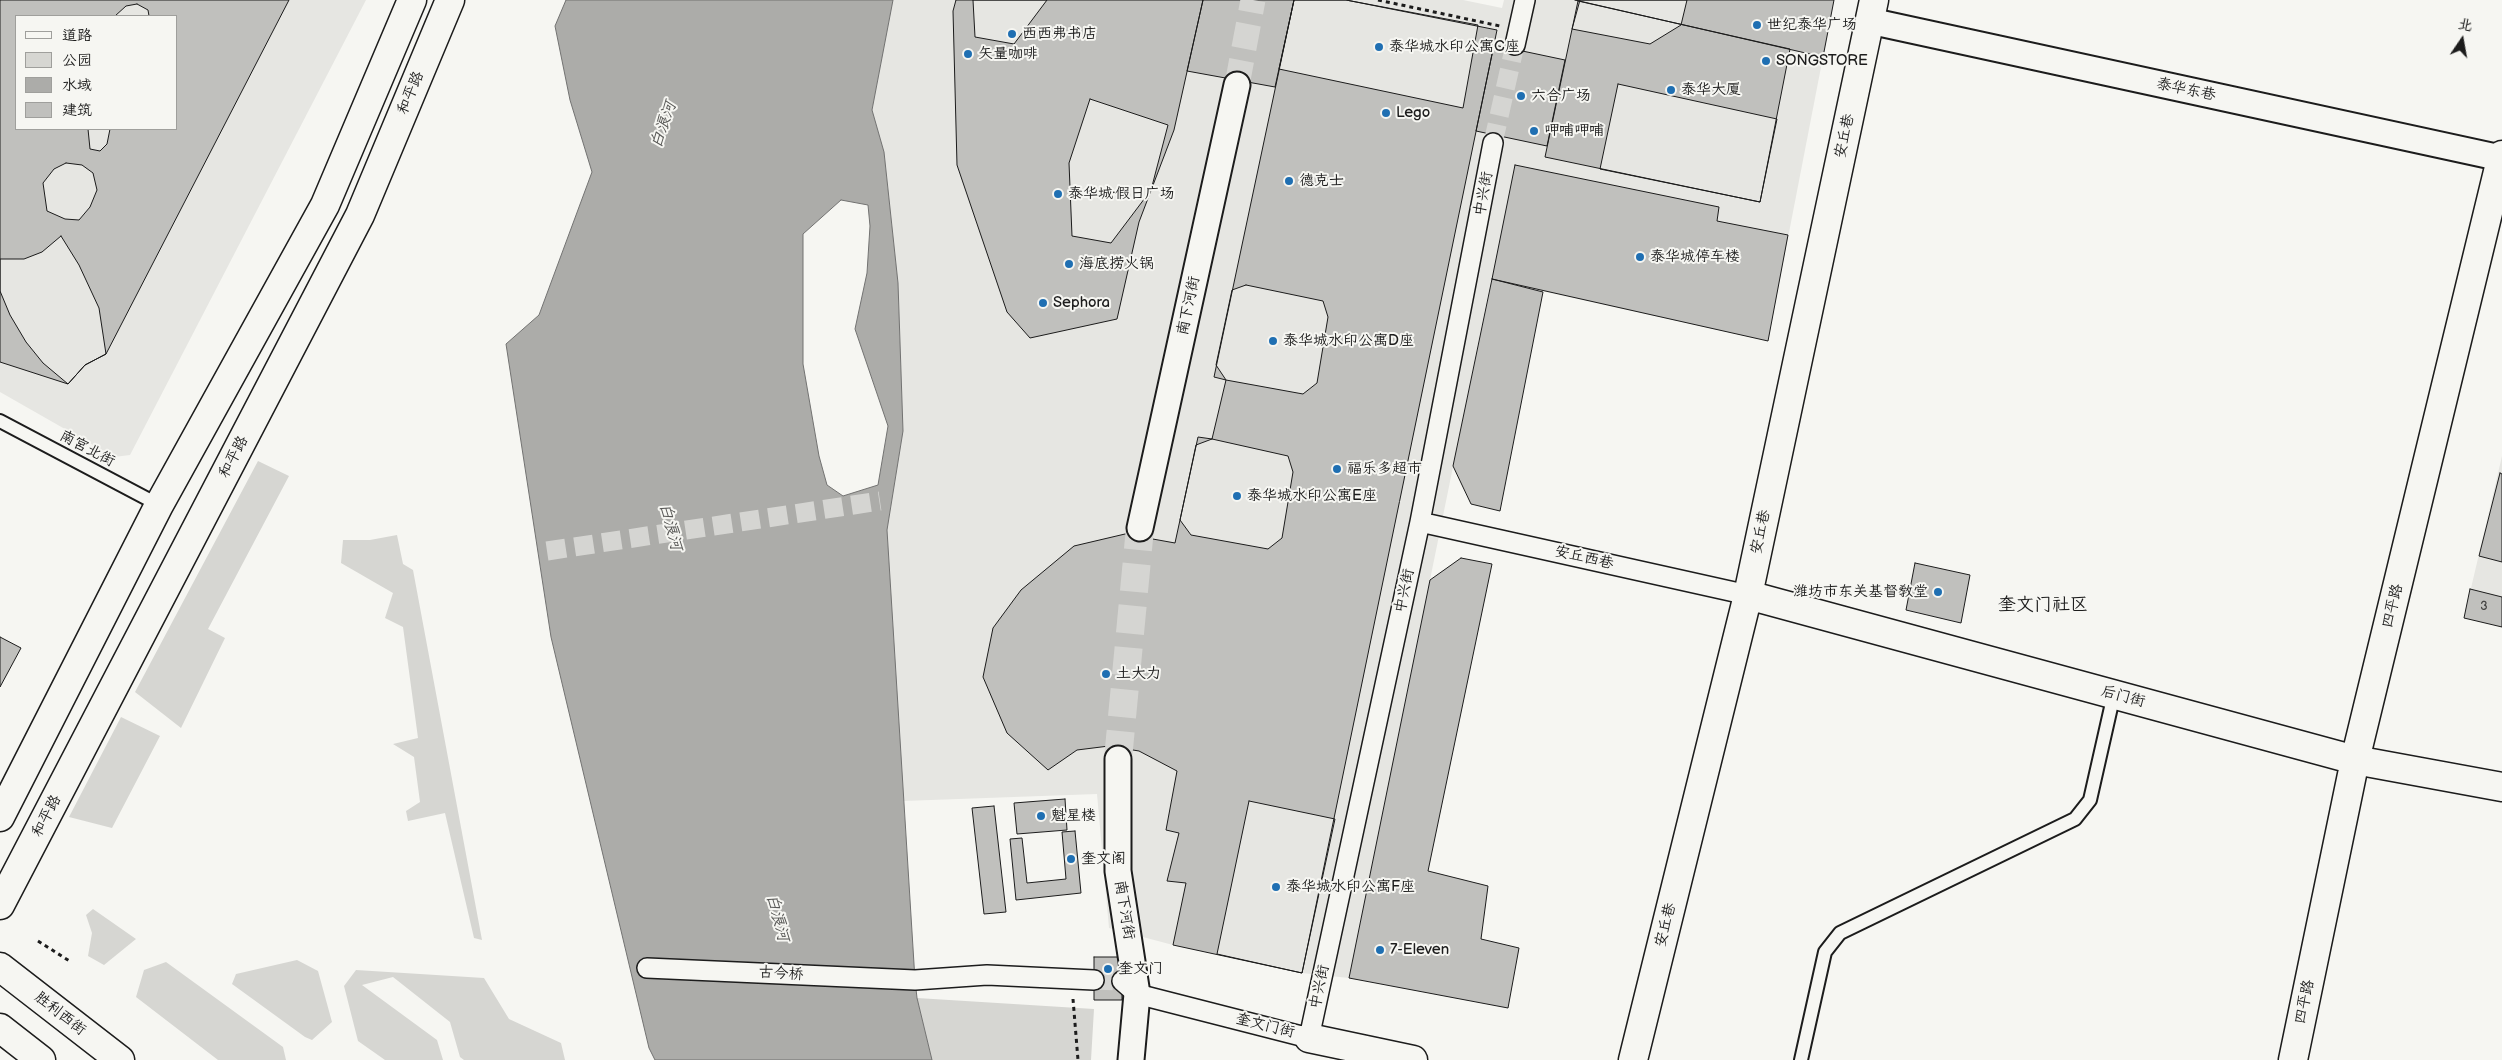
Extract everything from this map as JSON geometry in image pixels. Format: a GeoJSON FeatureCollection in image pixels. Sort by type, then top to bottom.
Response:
{"type":"FeatureCollection","features":[{"type":"Feature","properties":{"kind":"street"},"geometry":{"type":"LineString","coordinates":[[0,817],[159,505],[325,205],[412,0]]}},
{"type":"Feature","properties":{"kind":"street","name":"和平路"},"geometry":{"type":"LineString","coordinates":[[0,906],[360,215],[450,0]]}},
{"type":"Feature","properties":{"kind":"street"},"geometry":{"type":"LineString","coordinates":[[1517,37],[1525,0]]}},
{"type":"Feature","properties":{"kind":"street","name":"泰华东巷"},"geometry":{"type":"LineString","coordinates":[[1872,11],[2502,156]]}},
{"type":"Feature","properties":{"kind":"street","name":"安丘巷"},"geometry":{"type":"LineString","coordinates":[[1633,1060],[1748,595],[1872,11]]}},
{"type":"Feature","properties":{"kind":"street","name":"南下河街"},"geometry":{"type":"LineString","coordinates":[[1140,528],[1237,85]]}},
{"type":"Feature","properties":{"kind":"street","name":"中兴街"},"geometry":{"type":"LineString","coordinates":[[1309,1038],[1420,522],[1493,143]]}},
{"type":"Feature","properties":{"kind":"street","name":"四平路"},"geometry":{"type":"LineString","coordinates":[[2293,1060],[2356,760],[2502,156]]}},
{"type":"Feature","properties":{"kind":"street","name":"安丘西巷"},"geometry":{"type":"LineString","coordinates":[[1420,522],[1748,595]]}},
{"type":"Feature","properties":{"kind":"street","name":"后门街"},"geometry":{"type":"LineString","coordinates":[[1748,595],[2356,760],[2502,787]]}},
{"type":"Feature","properties":{"kind":"street","name":"南下河街"},"geometry":{"type":"LineString","coordinates":[[1118,758],[1118,871],[1130,988],[1131,1060]]}},
{"type":"Feature","properties":{"kind":"street","name":"胜利西街"},"geometry":{"type":"LineString","coordinates":[[0,967],[120,1060]]}},
{"type":"Feature","properties":{"kind":"street","name":"古今桥"},"geometry":{"type":"LineString","coordinates":[[647,968],[915,980],[986,976],[1072,978]]}},
{"type":"Feature","properties":{"kind":"street"},"geometry":{"type":"LineString","coordinates":[[1072,978],[1094,980]]}},
{"type":"Feature","properties":{"kind":"street","name":"奎文门街"},"geometry":{"type":"LineString","coordinates":[[1130,988],[1309,1038],[1413,1060]]}},
{"type":"Feature","properties":{"kind":"street"},"geometry":{"type":"LineString","coordinates":[[0,1028],[41,1060]]}},
{"type":"Feature","properties":{"kind":"lane","name":"南宫北街"},"geometry":{"type":"LineString","coordinates":[[0,421],[159,505]]}},
{"type":"Feature","properties":{"kind":"lane"},"geometry":{"type":"LineString","coordinates":[[1801,1060],[1825,952],[1840,933],[2075,819],[2090,800],[2114,694]]}},
{"type":"Feature","properties":{"kind":"path"},"geometry":{"type":"LineString","coordinates":[[1378,0],[1517,37]]}},
{"type":"Feature","properties":{"kind":"path"},"geometry":{"type":"LineString","coordinates":[[38,941],[71,962]]}},
{"type":"Feature","properties":{"kind":"path"},"geometry":{"type":"LineString","coordinates":[[1072,978],[1078,1060]]}},
{"type":"Feature","properties":{"kind":"shaded area"},"geometry":{"type":"Polygon","coordinates":[[[0,0],[366,0],[130,455],[114,457],[0,392],[0,0]]]}},
{"type":"Feature","properties":{"kind":"shaded area"},"geometry":{"type":"Polygon","coordinates":[[[893,0],[1463,0],[1502,8],[1504,0],[1834,0],[1768,341],[1491,280],[1349,978],[1302,973],[1173,945],[1109,928],[1097,794],[903,801],[887,530],[903,431],[898,283],[884,152],[872,110],[893,0]]]}},
{"type":"Feature","properties":{"kind":"shaded area"},"geometry":{"type":"Polygon","coordinates":[[[2502,456],[2502,627],[2464,618],[2502,456]]]}},
{"type":"Feature","properties":{"kind":"green space"},"geometry":{"type":"Polygon","coordinates":[[[258,461],[289,476],[208,629],[225,638],[181,728],[135,692],[258,461]]]}},
{"type":"Feature","properties":{"kind":"green space"},"geometry":{"type":"Polygon","coordinates":[[[397,535],[403,564],[413,570],[482,940],[474,938],[445,813],[408,821],[406,811],[420,802],[414,757],[393,744],[418,738],[403,627],[385,618],[393,593],[341,563],[343,540],[370,540],[397,535]]]}},
{"type":"Feature","properties":{"kind":"green space"},"geometry":{"type":"Polygon","coordinates":[[[121,717],[160,736],[112,828],[69,817],[121,717]]]}},
{"type":"Feature","properties":{"kind":"green space"},"geometry":{"type":"Polygon","coordinates":[[[93,909],[136,939],[104,965],[88,956],[92,933],[86,915],[93,909]]]}},
{"type":"Feature","properties":{"kind":"green space"},"geometry":{"type":"Polygon","coordinates":[[[297,960],[318,971],[332,1022],[312,1040],[305,1037],[232,984],[236,974],[297,960]]]}},
{"type":"Feature","properties":{"kind":"green space"},"geometry":{"type":"Polygon","coordinates":[[[166,962],[283,1047],[286,1060],[218,1060],[136,997],[144,970],[166,962]]]}},
{"type":"Feature","properties":{"kind":"green space"},"geometry":{"type":"Polygon","coordinates":[[[356,970],[484,978],[509,1019],[561,1043],[565,1060],[464,1060],[460,1057],[450,1022],[393,977],[362,985],[437,1040],[443,1060],[385,1060],[358,1041],[344,986],[356,970]]]}},
{"type":"Feature","properties":{"kind":"green space"},"geometry":{"type":"Polygon","coordinates":[[[917,998],[1094,1009],[1091,1060],[932,1060],[917,998]]]}},
{"type":"Feature","properties":{"kind":"water","name":"白浪河"},"geometry":{"type":"Polygon","coordinates":[[[566,0],[893,0],[872,110],[884,152],[898,283],[903,431],[887,530],[915,980],[917,998],[932,1060],[655,1060],[649,1048],[551,637],[506,344],[539,315],[592,172],[570,100],[555,26],[566,0]],[[841,200],[803,234],[803,364],[819,456],[827,485],[843,496],[878,485],[888,426],[855,329],[867,273],[870,226],[868,205],[841,200]]]}},
{"type":"Feature","properties":{"kind":"building"},"geometry":{"type":"Polygon","coordinates":[[[0,0],[289,0],[106,354],[85,365],[68,384],[0,362],[0,0]],[[66,163],[54,169],[43,183],[47,211],[65,219],[79,220],[90,207],[97,190],[93,173],[82,165],[66,163]]]}},
{"type":"Feature","properties":{"kind":"building","name":"泰华城·假日广场"},"geometry":{"type":"Polygon","coordinates":[[[956,0],[1203,0],[1174,130],[1139,222],[1117,319],[1030,338],[1007,312],[957,165],[953,11],[956,0]]]}},
{"type":"Feature","properties":{"kind":"building"},"geometry":{"type":"Polygon","coordinates":[[[973,0],[1047,0],[1014,44],[975,37],[973,0]]]}},
{"type":"Feature","properties":{"kind":"building"},"geometry":{"type":"Polygon","coordinates":[[[1203,0],[1294,0],[1275,87],[1187,71],[1203,0]]]}},
{"type":"Feature","properties":{"kind":"building"},"geometry":{"type":"Polygon","coordinates":[[[1294,0],[1346,0],[1497,30],[1302,973],[1173,945],[1186,883],[1167,881],[1179,833],[1166,830],[1177,771],[1139,751],[1109,746],[1077,750],[1048,770],[1007,733],[983,677],[993,628],[1021,590],[1074,546],[1125,534],[1175,543],[1198,437],[1212,439],[1226,380],[1214,377],[1294,0]]]}},
{"type":"Feature","properties":{"kind":"building","name":"泰华城水印公寓C座"},"geometry":{"type":"Polygon","coordinates":[[[1294,0],[1346,0],[1478,25],[1463,108],[1279,69],[1294,0]]]}},
{"type":"Feature","properties":{"kind":"building","name":"世纪泰华广场"},"geometry":{"type":"Polygon","coordinates":[[[1575,0],[1834,0],[1823,57],[1575,0]]]}},
{"type":"Feature","properties":{"kind":"building"},"geometry":{"type":"Polygon","coordinates":[[[1580,0],[1687,0],[1681,25],[1650,44],[1572,29],[1580,0]]]}},
{"type":"Feature","properties":{"kind":"building","name":"泰华大厦"},"geometry":{"type":"Polygon","coordinates":[[[1578,1],[1790,49],[1760,202],[1545,157],[1578,1]]]}},
{"type":"Feature","properties":{"kind":"building","name":"六合广场"},"geometry":{"type":"Polygon","coordinates":[[[1494,45],[1565,60],[1547,146],[1476,131],[1494,45]]]}},
{"type":"Feature","properties":{"kind":"building"},"geometry":{"type":"Polygon","coordinates":[[[1618,84],[1777,119],[1760,202],[1600,169],[1618,84]]]}},
{"type":"Feature","properties":{"kind":"building"},"geometry":{"type":"Polygon","coordinates":[[[1090,99],[1168,125],[1151,190],[1111,243],[1072,236],[1069,163],[1090,99]]]}},
{"type":"Feature","properties":{"kind":"building","name":"泰华城停车楼"},"geometry":{"type":"Polygon","coordinates":[[[1515,165],[1719,207],[1717,221],[1788,235],[1768,341],[1492,279],[1515,165]]]}},
{"type":"Feature","properties":{"kind":"building"},"geometry":{"type":"Polygon","coordinates":[[[61,236],[79,265],[99,308],[106,354],[85,365],[68,384],[43,363],[26,342],[10,315],[0,291],[0,259],[24,259],[42,252],[61,236]]]}},
{"type":"Feature","properties":{"kind":"building"},"geometry":{"type":"Polygon","coordinates":[[[1492,279],[1543,292],[1500,511],[1471,504],[1453,466],[1492,279]]]}},
{"type":"Feature","properties":{"kind":"building","name":"泰华城水印公寓D座"},"geometry":{"type":"Polygon","coordinates":[[[1246,285],[1323,301],[1328,317],[1317,383],[1303,394],[1226,380],[1216,365],[1232,290],[1246,285]]]}},
{"type":"Feature","properties":{"kind":"building","name":"泰华城水印公寓E座"},"geometry":{"type":"Polygon","coordinates":[[[1212,439],[1288,456],[1293,472],[1282,538],[1268,549],[1191,535],[1180,520],[1196,445],[1212,439]]]}},
{"type":"Feature","properties":{"kind":"building"},"geometry":{"type":"Polygon","coordinates":[[[2500,473],[2502,474],[2502,562],[2479,556],[2500,473]]]}},
{"type":"Feature","properties":{"kind":"building"},"geometry":{"type":"Polygon","coordinates":[[[1461,558],[1492,564],[1428,871],[1488,886],[1481,939],[1519,948],[1508,1008],[1349,978],[1430,580],[1461,558]]]}},
{"type":"Feature","properties":{"kind":"building","name":"潍坊市东关基督教堂"},"geometry":{"type":"Polygon","coordinates":[[[1915,563],[1970,575],[1961,623],[1906,610],[1915,563]]]}},
{"type":"Feature","properties":{"kind":"building"},"geometry":{"type":"Polygon","coordinates":[[[2470,589],[2502,597],[2502,627],[2464,618],[2470,589]]]}},
{"type":"Feature","properties":{"kind":"building"},"geometry":{"type":"Polygon","coordinates":[[[0,637],[21,648],[0,687],[0,637]]]}},
{"type":"Feature","properties":{"kind":"building","name":"魁星楼"},"geometry":{"type":"Polygon","coordinates":[[[1065,799],[1067,830],[1017,834],[1014,803],[1065,799]]]}},
{"type":"Feature","properties":{"kind":"building","name":"泰华城水印公寓F座"},"geometry":{"type":"Polygon","coordinates":[[[1249,801],[1335,819],[1302,973],[1217,954],[1249,801]]]}},
{"type":"Feature","properties":{"kind":"building"},"geometry":{"type":"Polygon","coordinates":[[[994,806],[1006,912],[984,914],[972,808],[994,806]]]}},
{"type":"Feature","properties":{"kind":"building","name":"奎文阁"},"geometry":{"type":"Polygon","coordinates":[[[1075,831],[1081,893],[1016,900],[1010,839],[1022,838],[1027,883],[1066,879],[1062,832],[1075,831]]]}},
{"type":"Feature","properties":{"kind":"building","name":"奎文门"},"geometry":{"type":"Polygon","coordinates":[[[1094,957],[1122,957],[1122,1000],[1094,1000],[1094,957]]]}},
{"type":"Feature","properties":{"kind":"tunnel"},"geometry":{"type":"LineString","coordinates":[[1237,85],[1253,0]]}},
{"type":"Feature","properties":{"kind":"tunnel"},"geometry":{"type":"LineString","coordinates":[[1493,143],[1515,45]]}},
{"type":"Feature","properties":{"kind":"tunnel"},"geometry":{"type":"LineString","coordinates":[[547,551],[880,501]]}},
{"type":"Feature","properties":{"kind":"tunnel"},"geometry":{"type":"LineString","coordinates":[[1118,759],[1140,528]]}},
{"type":"Feature","properties":{"kind":"tunnel"},"geometry":{"type":"LineString","coordinates":[[1094,980],[1122,981]]}},
{"type":"Feature","properties":{"kind":"place","name":"世纪泰华广场"},"geometry":{"type":"Point","coordinates":[1757,25]}},
{"type":"Feature","properties":{"kind":"place","name":"西西弗书店"},"geometry":{"type":"Point","coordinates":[1012,34]}},
{"type":"Feature","properties":{"kind":"place","name":"泰华城水印公寓C座"},"geometry":{"type":"Point","coordinates":[1379,47]}},
{"type":"Feature","properties":{"kind":"place","name":"矢量咖啡"},"geometry":{"type":"Point","coordinates":[968,54]}},
{"type":"Feature","properties":{"kind":"place","name":"SONGSTORE"},"geometry":{"type":"Point","coordinates":[1766,61]}},
{"type":"Feature","properties":{"kind":"place","name":"泰华大厦"},"geometry":{"type":"Point","coordinates":[1671,90]}},
{"type":"Feature","properties":{"kind":"place","name":"六合广场"},"geometry":{"type":"Point","coordinates":[1521,96]}},
{"type":"Feature","properties":{"kind":"place","name":"Lego"},"geometry":{"type":"Point","coordinates":[1386,113]}},
{"type":"Feature","properties":{"kind":"place","name":"呷哺呷哺"},"geometry":{"type":"Point","coordinates":[1534,131]}},
{"type":"Feature","properties":{"kind":"place","name":"德克士"},"geometry":{"type":"Point","coordinates":[1289,181]}},
{"type":"Feature","properties":{"kind":"place","name":"泰华城·假日广场"},"geometry":{"type":"Point","coordinates":[1058,194]}},
{"type":"Feature","properties":{"kind":"place","name":"泰华城停车楼"},"geometry":{"type":"Point","coordinates":[1640,257]}},
{"type":"Feature","properties":{"kind":"place","name":"海底捞火锅"},"geometry":{"type":"Point","coordinates":[1069,264]}},
{"type":"Feature","properties":{"kind":"place","name":"Sephora"},"geometry":{"type":"Point","coordinates":[1043,303]}},
{"type":"Feature","properties":{"kind":"place","name":"泰华城水印公寓D座"},"geometry":{"type":"Point","coordinates":[1273,341]}},
{"type":"Feature","properties":{"kind":"place","name":"福乐多超市"},"geometry":{"type":"Point","coordinates":[1337,469]}},
{"type":"Feature","properties":{"kind":"place","name":"泰华城水印公寓E座"},"geometry":{"type":"Point","coordinates":[1237,496]}},
{"type":"Feature","properties":{"kind":"place","name":"潍坊市东关基督教堂"},"geometry":{"type":"Point","coordinates":[1938,592]}},
{"type":"Feature","properties":{"kind":"place","name":"土大力"},"geometry":{"type":"Point","coordinates":[1106,674]}},
{"type":"Feature","properties":{"kind":"place","name":"魁星楼"},"geometry":{"type":"Point","coordinates":[1041,816]}},
{"type":"Feature","properties":{"kind":"place","name":"奎文阁"},"geometry":{"type":"Point","coordinates":[1071,859]}},
{"type":"Feature","properties":{"kind":"place","name":"泰华城水印公寓F座"},"geometry":{"type":"Point","coordinates":[1276,887]}},
{"type":"Feature","properties":{"kind":"place","name":"7-Eleven"},"geometry":{"type":"Point","coordinates":[1380,950]}},
{"type":"Feature","properties":{"kind":"place","name":"奎文门"},"geometry":{"type":"Point","coordinates":[1108,969]}},
{"type":"Feature","properties":{"kind":"district","name":"奎文门社区"},"geometry":{"type":"Point","coordinates":[2043,605]}}]}
